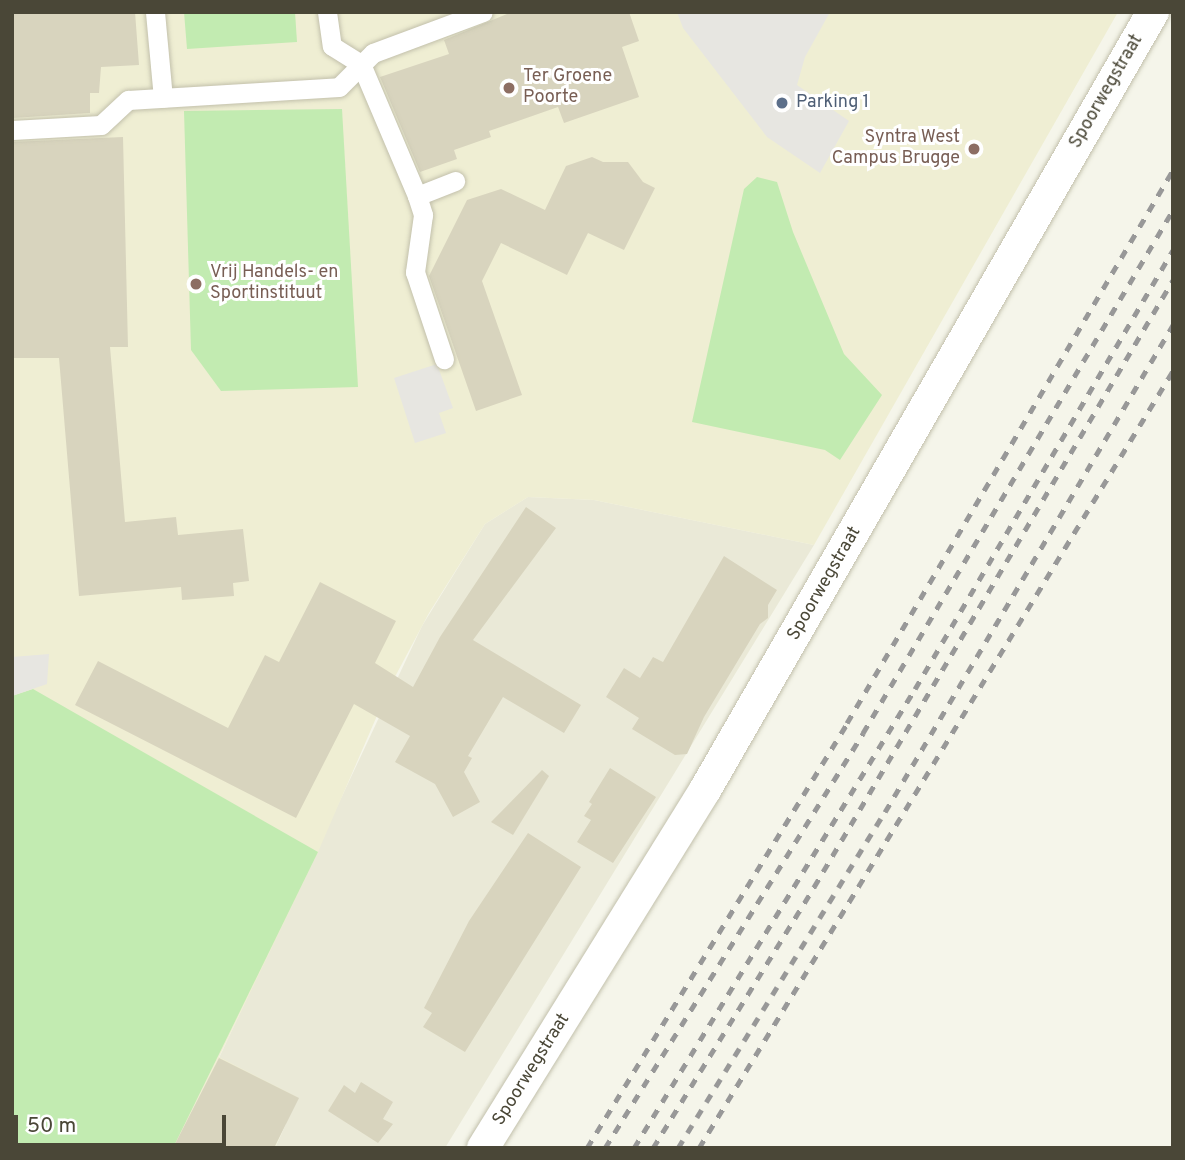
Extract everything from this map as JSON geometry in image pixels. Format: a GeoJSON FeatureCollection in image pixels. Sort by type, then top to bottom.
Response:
{"type":"FeatureCollection","features":[{"type":"Feature","properties":{"kind":"street"},"geometry":{"type":"LineString","coordinates":[[155,12],[163,98]]}},
{"type":"Feature","properties":{"kind":"street"},"geometry":{"type":"LineString","coordinates":[[327,12],[332,46],[361,64],[417,196],[423,215],[415,272],[444,359]]}},
{"type":"Feature","properties":{"kind":"street"},"geometry":{"type":"LineString","coordinates":[[12,130],[101,125],[128,100],[339,87],[373,52],[483,12]]}},
{"type":"Feature","properties":{"kind":"street","name":"Spoorwegstraat"},"geometry":{"type":"LineString","coordinates":[[483,1148],[705,790],[1153,12]]}},
{"type":"Feature","properties":{"kind":"street"},"geometry":{"type":"LineString","coordinates":[[417,196],[456,181]]}},
{"type":"Feature","properties":{"kind":"shaded area","name":"Ter Groene Poorte"},"geometry":{"type":"Polygon","coordinates":[[[12,12],[1118,12],[814,545],[594,500],[528,497],[485,524],[429,613],[389,688],[318,852],[219,1057],[297,1097],[275,1148],[12,1148],[12,12]]]}},
{"type":"Feature","properties":{"kind":"shaded area","name":"Parking 1"},"geometry":{"type":"Polygon","coordinates":[[[677,12],[830,12],[805,57],[797,85],[849,121],[820,173],[767,137],[683,28],[677,12]]]}},
{"type":"Feature","properties":{"kind":"shaded area"},"geometry":{"type":"Polygon","coordinates":[[[437,364],[453,408],[439,413],[446,433],[415,443],[394,378],[437,364]]]}},
{"type":"Feature","properties":{"kind":"shaded area"},"geometry":{"type":"Polygon","coordinates":[[[528,497],[594,500],[814,545],[445,1148],[275,1148],[286,1124],[219,1058],[422,626],[485,524],[528,497]]]}},
{"type":"Feature","properties":{"kind":"shaded area"},"geometry":{"type":"Polygon","coordinates":[[[49,654],[47,684],[12,696],[12,657],[49,654]]]}},
{"type":"Feature","properties":{"kind":"green space"},"geometry":{"type":"Polygon","coordinates":[[[184,12],[295,12],[297,42],[187,49],[184,12]]]}},
{"type":"Feature","properties":{"kind":"green space"},"geometry":{"type":"Polygon","coordinates":[[[342,109],[358,387],[221,391],[191,350],[184,111],[342,109]]]}},
{"type":"Feature","properties":{"kind":"green space"},"geometry":{"type":"Polygon","coordinates":[[[757,177],[777,182],[793,232],[844,354],[882,395],[840,460],[825,450],[692,422],[744,189],[757,177]]]}},
{"type":"Feature","properties":{"kind":"green space"},"geometry":{"type":"Polygon","coordinates":[[[33,689],[318,852],[173,1148],[12,1148],[12,696],[33,689]]]}},
{"type":"Feature","properties":{"kind":"building"},"geometry":{"type":"Polygon","coordinates":[[[12,12],[135,12],[139,65],[101,67],[99,93],[90,93],[90,113],[12,118],[12,12]]]}},
{"type":"Feature","properties":{"kind":"building","name":"Ter Groene Poorte"},"geometry":{"type":"Polygon","coordinates":[[[512,12],[629,12],[639,41],[622,47],[639,97],[564,123],[558,107],[489,131],[491,137],[454,150],[457,159],[420,172],[380,77],[449,54],[444,40],[512,12]]]}},
{"type":"Feature","properties":{"kind":"building"},"geometry":{"type":"Polygon","coordinates":[[[123,137],[128,347],[110,347],[125,522],[176,517],[178,535],[243,529],[249,581],[233,583],[234,596],[182,600],[181,587],[79,596],[59,358],[12,358],[12,142],[123,137]]]}},
{"type":"Feature","properties":{"kind":"building"},"geometry":{"type":"Polygon","coordinates":[[[592,157],[603,162],[628,162],[643,182],[655,188],[624,250],[588,233],[567,275],[501,243],[482,281],[522,395],[476,411],[429,276],[467,200],[501,189],[545,210],[566,166],[592,157]]]}},
{"type":"Feature","properties":{"kind":"building"},"geometry":{"type":"Polygon","coordinates":[[[526,507],[556,528],[473,640],[581,705],[564,733],[503,697],[468,756],[472,758],[464,772],[480,802],[453,817],[435,784],[395,762],[410,736],[354,704],[296,818],[75,705],[98,661],[228,728],[265,655],[279,662],[320,582],[396,621],[375,663],[413,687],[440,637],[526,507]]]}},
{"type":"Feature","properties":{"kind":"building"},"geometry":{"type":"Polygon","coordinates":[[[724,556],[777,590],[768,605],[768,618],[760,624],[704,717],[687,754],[675,755],[632,729],[639,718],[606,697],[624,668],[640,678],[653,657],[663,662],[724,556]]]}},
{"type":"Feature","properties":{"kind":"building"},"geometry":{"type":"Polygon","coordinates":[[[610,768],[656,797],[613,863],[577,842],[591,820],[584,816],[592,804],[589,802],[610,768]]]}},
{"type":"Feature","properties":{"kind":"building"},"geometry":{"type":"Polygon","coordinates":[[[542,770],[549,776],[513,835],[491,822],[542,770]]]}},
{"type":"Feature","properties":{"kind":"building"},"geometry":{"type":"Polygon","coordinates":[[[528,833],[581,867],[465,1052],[423,1027],[432,1013],[424,1008],[469,921],[528,833]]]}},
{"type":"Feature","properties":{"kind":"building"},"geometry":{"type":"Polygon","coordinates":[[[219,1058],[299,1098],[274,1148],[173,1148],[219,1058]]]}},
{"type":"Feature","properties":{"kind":"building"},"geometry":{"type":"Polygon","coordinates":[[[361,1082],[393,1102],[383,1119],[393,1124],[378,1143],[328,1111],[344,1085],[355,1093],[361,1082]]]}},
{"type":"Feature","properties":{"kind":"railway"},"geometry":{"type":"LineString","coordinates":[[587,1148],[847,723],[1173,170]]}},
{"type":"Feature","properties":{"kind":"railway"},"geometry":{"type":"LineString","coordinates":[[605,1148],[863,733],[1173,210]]}},
{"type":"Feature","properties":{"kind":"railway"},"geometry":{"type":"LineString","coordinates":[[634,1148],[915,689],[1173,250]]}},
{"type":"Feature","properties":{"kind":"railway"},"geometry":{"type":"LineString","coordinates":[[653,1148],[814,887],[1173,280]]}},
{"type":"Feature","properties":{"kind":"railway"},"geometry":{"type":"LineString","coordinates":[[678,1148],[885,812],[1173,325]]}},
{"type":"Feature","properties":{"kind":"railway"},"geometry":{"type":"LineString","coordinates":[[699,1148],[1173,371]]}},
{"type":"Feature","properties":{"kind":"place","name":"Ter Groene Poorte"},"geometry":{"type":"Point","coordinates":[509,88]}},
{"type":"Feature","properties":{"kind":"place","name":"Parking 1"},"geometry":{"type":"Point","coordinates":[782,103]}},
{"type":"Feature","properties":{"kind":"place","name":"Syntra West Campus Brugge"},"geometry":{"type":"Point","coordinates":[974,149]}},
{"type":"Feature","properties":{"kind":"place","name":"Vrij Handels- en Sportinstituut"},"geometry":{"type":"Point","coordinates":[196,284]}}]}
